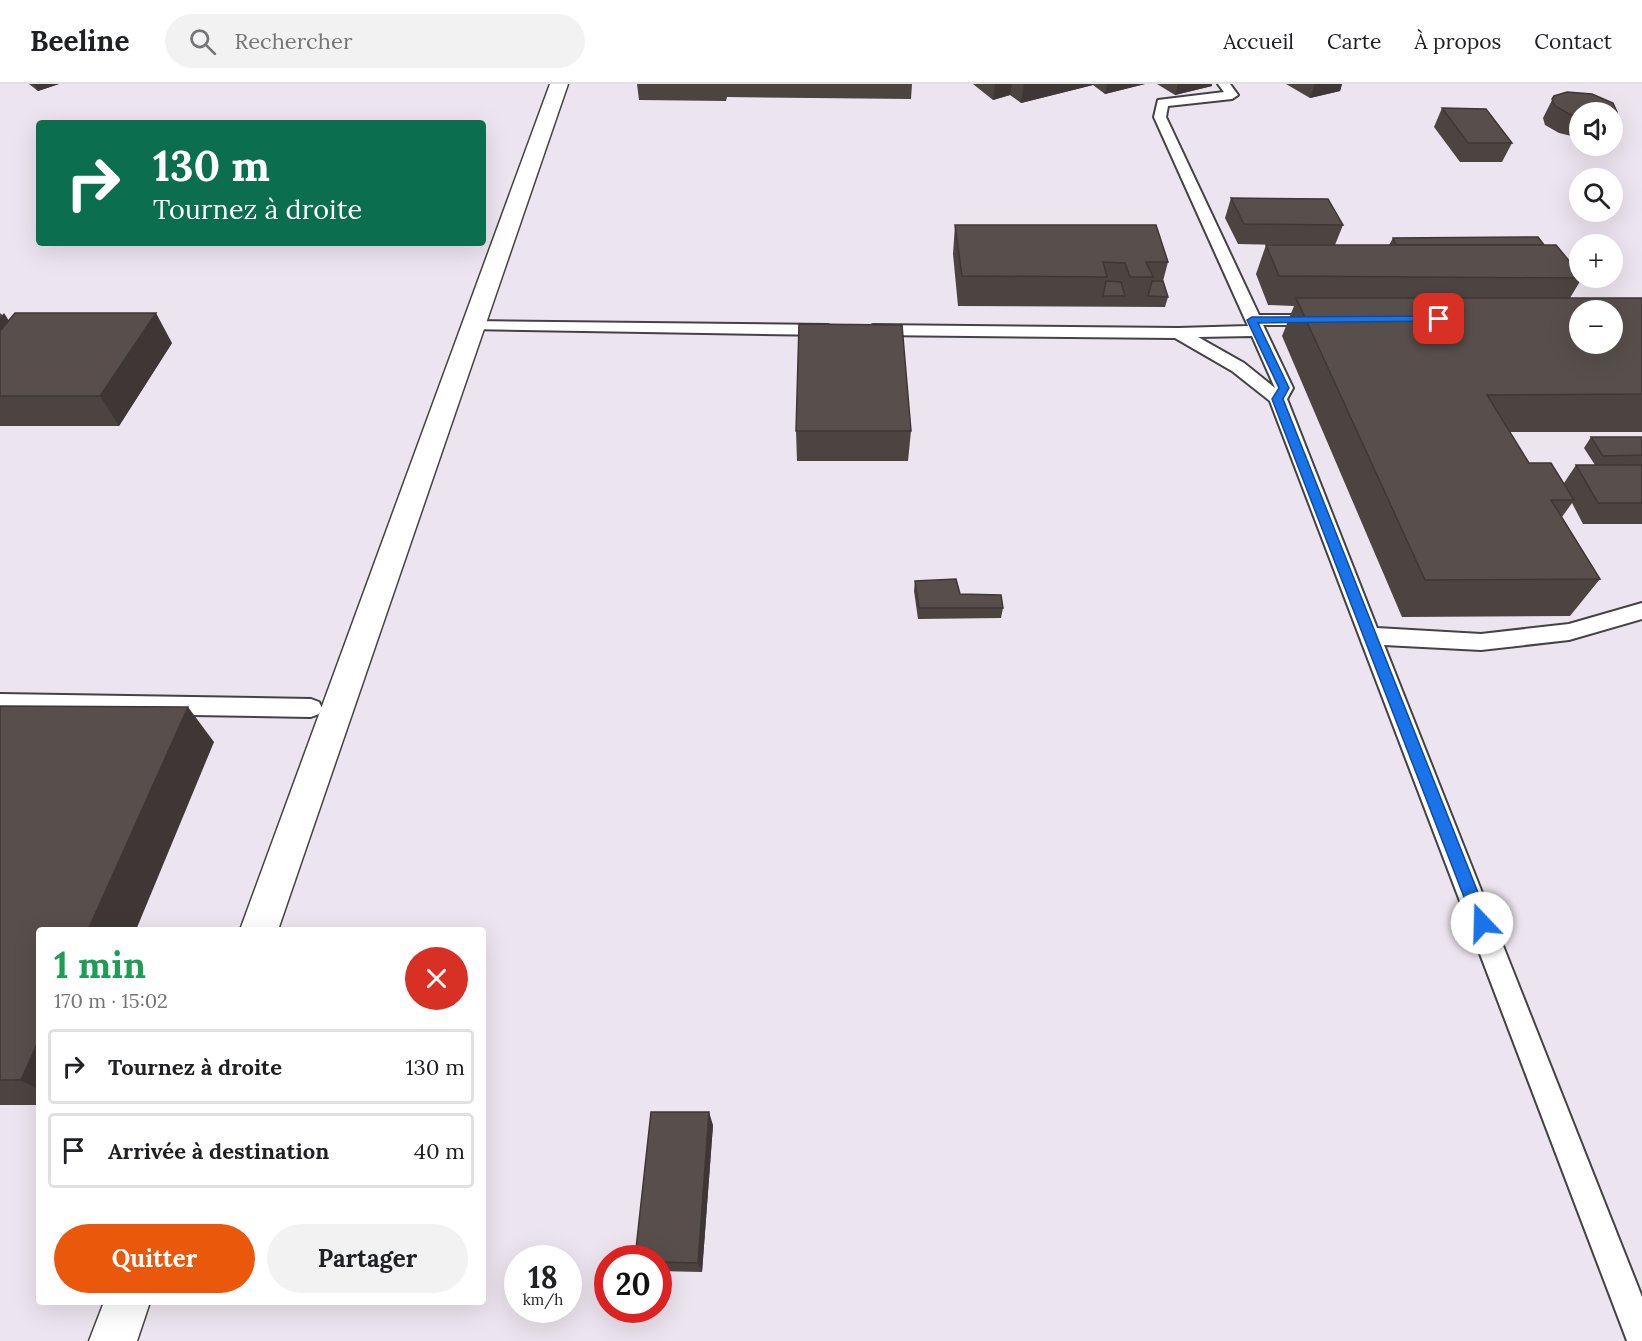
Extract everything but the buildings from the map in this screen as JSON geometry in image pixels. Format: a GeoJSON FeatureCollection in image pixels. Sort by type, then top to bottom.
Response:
{"type":"FeatureCollection","features":[{"type":"Feature","properties":{"kind":"street"},"geometry":{"type":"LineString","coordinates":[[260,927],[559,84]]}},
{"type":"Feature","properties":{"kind":"street"},"geometry":{"type":"LineString","coordinates":[[113,1341],[126,1305]]}},
{"type":"Feature","properties":{"kind":"lane"},"geometry":{"type":"LineString","coordinates":[[1224,84],[1232,95],[1162,103],[1160,117],[1284,388],[1278,399]]}},
{"type":"Feature","properties":{"kind":"lane"},"geometry":{"type":"LineString","coordinates":[[862,330],[1178,333],[1334,320]]}},
{"type":"Feature","properties":{"kind":"lane"},"geometry":{"type":"LineString","coordinates":[[473,326],[839,330]]}},
{"type":"Feature","properties":{"kind":"lane"},"geometry":{"type":"LineString","coordinates":[[1178,333],[1238,367],[1278,399],[1372,636],[1642,1338]]}},
{"type":"Feature","properties":{"kind":"lane"},"geometry":{"type":"LineString","coordinates":[[1372,636],[1480,642],[1569,632],[1642,611]]}},
{"type":"Feature","properties":{"kind":"lane"},"geometry":{"type":"LineString","coordinates":[[0,703],[312,708]]}},
{"type":"Feature","properties":{"kind":"shaded area"},"geometry":{"type":"Polygon","coordinates":[[[0,84],[1642,84],[1642,1341],[0,1341],[0,84]]]}},
{"type":"Feature","properties":{"kind":"route"},"geometry":{"type":"LineString","coordinates":[[1439,319],[1252,320],[1284,388],[1278,399],[1482,923]]}}]}
